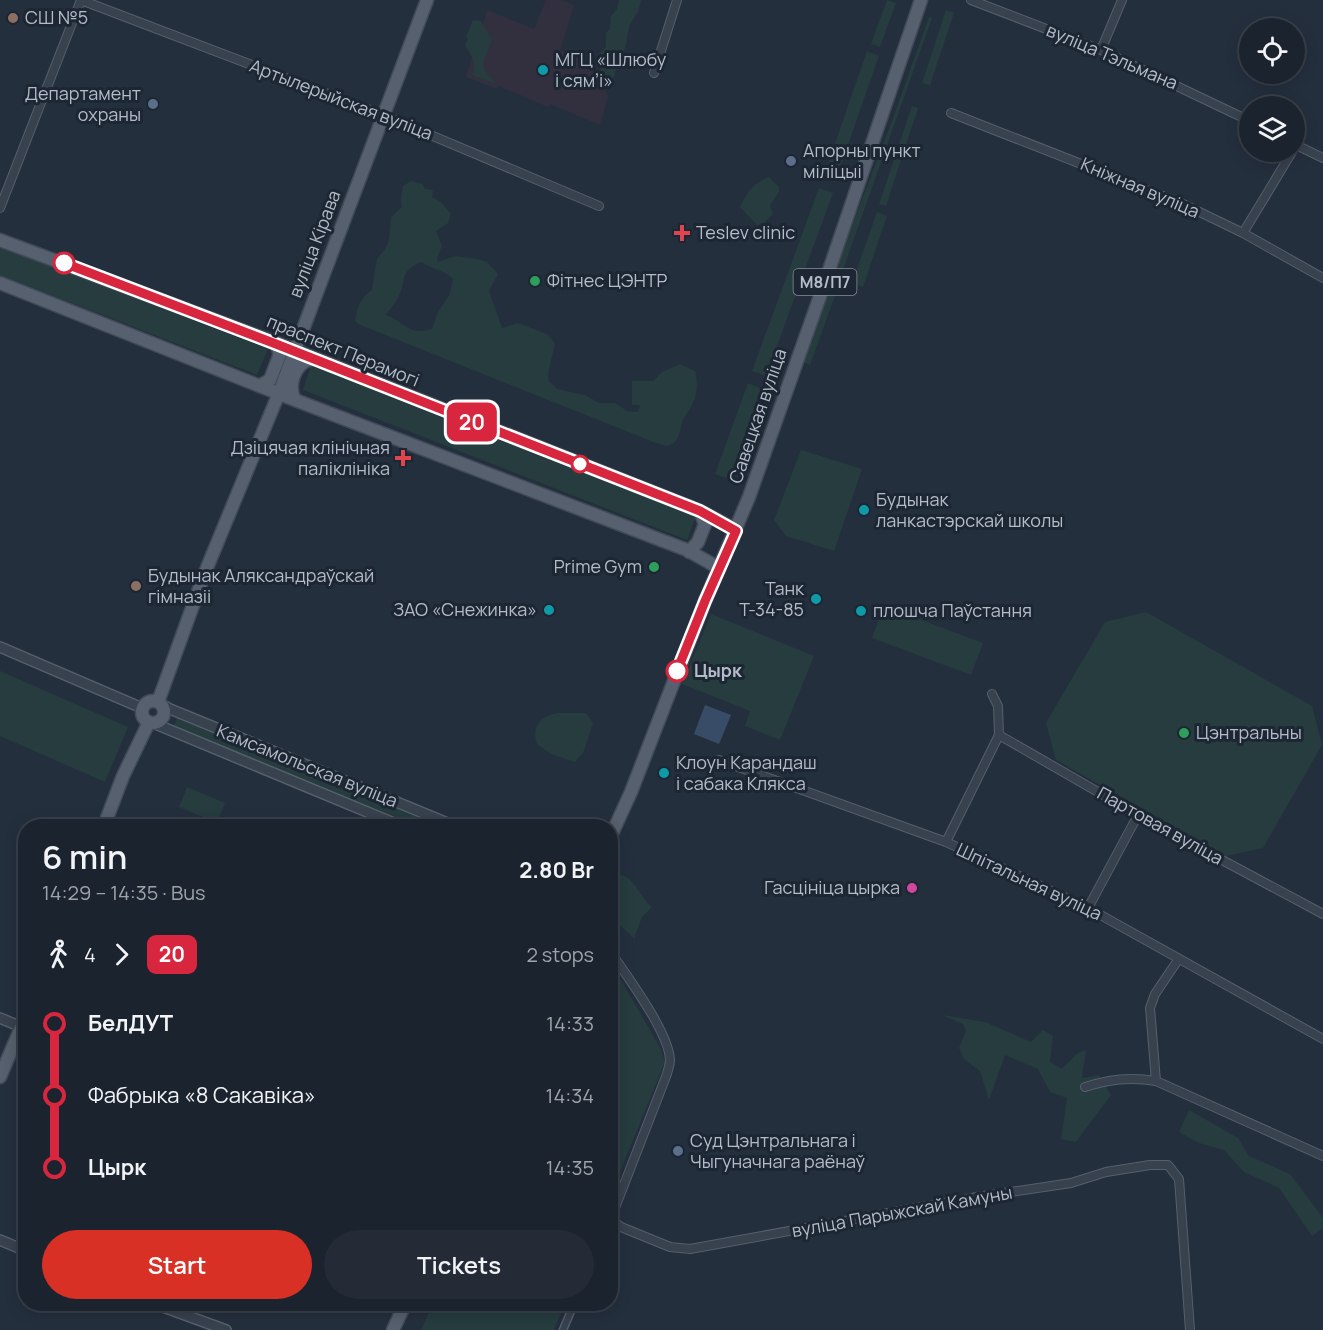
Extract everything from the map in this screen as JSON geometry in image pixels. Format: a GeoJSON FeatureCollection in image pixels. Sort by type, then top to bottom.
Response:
{"type":"FeatureCollection","features":[{"type":"Feature","properties":{"kind":"main road","name":"вуліца Кірава"},"geometry":{"type":"LineString","coordinates":[[159,703],[204,575],[279,393],[426,0]]}},
{"type":"Feature","properties":{"kind":"main road","name":"Савецкая вуліца"},"geometry":{"type":"LineString","coordinates":[[618,820],[736,531],[825,282],[921,0]]}},
{"type":"Feature","properties":{"kind":"main road","name":"праспект Перамогі"},"geometry":{"type":"LineString","coordinates":[[0,240],[276,344],[700,511],[736,531]]}},
{"type":"Feature","properties":{"kind":"main road"},"geometry":{"type":"LineString","coordinates":[[0,283],[689,552],[719,568]]}},
{"type":"Feature","properties":{"kind":"main road"},"geometry":{"type":"LineString","coordinates":[[261,385],[270,380],[280,354],[276,344]]}},
{"type":"Feature","properties":{"kind":"main road"},"geometry":{"type":"LineString","coordinates":[[295,400],[291,393],[291,386],[298,368],[302,362],[312,359]]}},
{"type":"Feature","properties":{"kind":"main road"},"geometry":{"type":"LineString","coordinates":[[689,552],[698,542],[705,524],[700,511]]}},
{"type":"Feature","properties":{"kind":"main road"},"geometry":{"type":"LineString","coordinates":[[147,702],[159,703],[164,714],[160,721],[151,723],[142,715],[142,708],[147,702]]}},
{"type":"Feature","properties":{"kind":"main road"},"geometry":{"type":"LineString","coordinates":[[107,819],[123,777],[151,723]]}},
{"type":"Feature","properties":{"kind":"main road"},"geometry":{"type":"LineString","coordinates":[[0,1077],[18,1037]]}},
{"type":"Feature","properties":{"kind":"main road"},"geometry":{"type":"LineString","coordinates":[[393,1330],[402,1311]]}},
{"type":"Feature","properties":{"kind":"street","name":"Артылерыйская вуліца"},"geometry":{"type":"LineString","coordinates":[[81,0],[383,115],[598,206]]}},
{"type":"Feature","properties":{"kind":"street"},"geometry":{"type":"LineString","coordinates":[[0,208],[81,0]]}},
{"type":"Feature","properties":{"kind":"street"},"geometry":{"type":"LineString","coordinates":[[654,73],[677,0]]}},
{"type":"Feature","properties":{"kind":"street","name":"вуліца Тэльмана"},"geometry":{"type":"LineString","coordinates":[[971,0],[1101,50],[1239,115]]}},
{"type":"Feature","properties":{"kind":"street"},"geometry":{"type":"LineString","coordinates":[[1101,50],[1122,0]]}},
{"type":"Feature","properties":{"kind":"street","name":"Кніжная вуліца"},"geometry":{"type":"LineString","coordinates":[[951,113],[1150,191],[1243,233],[1323,278]]}},
{"type":"Feature","properties":{"kind":"street"},"geometry":{"type":"LineString","coordinates":[[1305,151],[1323,158]]}},
{"type":"Feature","properties":{"kind":"street"},"geometry":{"type":"LineString","coordinates":[[1243,233],[1285,162]]}},
{"type":"Feature","properties":{"kind":"street"},"geometry":{"type":"LineString","coordinates":[[0,647],[142,708]]}},
{"type":"Feature","properties":{"kind":"street"},"geometry":{"type":"LineString","coordinates":[[946,842],[999,735],[998,706],[992,694]]}},
{"type":"Feature","properties":{"kind":"street","name":"Камсамольская вуліца"},"geometry":{"type":"LineString","coordinates":[[159,703],[170,710],[438,819]]}},
{"type":"Feature","properties":{"kind":"street","name":"Камсамольская вуліца"},"geometry":{"type":"LineString","coordinates":[[151,723],[384,819]]}},
{"type":"Feature","properties":{"kind":"street","name":"Партовая вуліца"},"geometry":{"type":"LineString","coordinates":[[999,735],[1138,815],[1323,915]]}},
{"type":"Feature","properties":{"kind":"street","name":"Шпітальная вуліца"},"geometry":{"type":"LineString","coordinates":[[719,760],[946,842],[1088,908],[1323,1039]]}},
{"type":"Feature","properties":{"kind":"street"},"geometry":{"type":"LineString","coordinates":[[330,797],[338,778]]}},
{"type":"Feature","properties":{"kind":"street"},"geometry":{"type":"LineString","coordinates":[[1088,908],[1138,815]]}},
{"type":"Feature","properties":{"kind":"street"},"geometry":{"type":"LineString","coordinates":[[1156,1081],[1150,1008],[1155,994],[1179,960]]}},
{"type":"Feature","properties":{"kind":"street","name":"вуліца Парыжскай Камуны"},"geometry":{"type":"LineString","coordinates":[[618,964],[653,1019],[666,1043],[670,1059],[667,1074],[618,1200]]}},
{"type":"Feature","properties":{"kind":"street"},"geometry":{"type":"LineString","coordinates":[[0,1018],[18,1022]]}},
{"type":"Feature","properties":{"kind":"street"},"geometry":{"type":"LineString","coordinates":[[1085,1088],[1103,1082],[1133,1078],[1156,1081],[1323,1156]]}},
{"type":"Feature","properties":{"kind":"street","name":"вуліца Парыжскай Камуны"},"geometry":{"type":"LineString","coordinates":[[618,1224],[670,1247],[690,1249],[977,1197],[1071,1184],[1106,1172],[1150,1165],[1168,1165],[1179,1179],[1190,1330]]}},
{"type":"Feature","properties":{"kind":"street"},"geometry":{"type":"LineString","coordinates":[[0,1240],[18,1248]]}},
{"type":"Feature","properties":{"kind":"street"},"geometry":{"type":"LineString","coordinates":[[174,1311],[226,1330]]}},
{"type":"Feature","properties":{"kind":"street"},"geometry":{"type":"LineString","coordinates":[[562,1330],[571,1311]]}},
{"type":"Feature","properties":{"kind":"shaded area"},"geometry":{"type":"Polygon","coordinates":[[[546,0],[560,0],[574,5],[560,50],[593,64],[608,97],[600,125],[550,104],[548,107],[499,86],[497,89],[466,77],[487,10],[534,29],[546,0]]]}},
{"type":"Feature","properties":{"kind":"green space"},"geometry":{"type":"Polygon","coordinates":[[[619,0],[641,0],[638,12],[630,24],[625,48],[613,78],[605,78],[599,67],[598,55],[606,47],[606,33],[610,29],[611,16],[617,9],[619,0]]]}},
{"type":"Feature","properties":{"kind":"green space"},"geometry":{"type":"Polygon","coordinates":[[[887,0],[896,3],[880,47],[871,44],[887,0]]]}},
{"type":"Feature","properties":{"kind":"green space"},"geometry":{"type":"Polygon","coordinates":[[[946,10],[954,13],[930,85],[922,83],[946,10]]]}},
{"type":"Feature","properties":{"kind":"green space"},"geometry":{"type":"Polygon","coordinates":[[[929,17],[932,18],[839,281],[832,278],[929,17]]]}},
{"type":"Feature","properties":{"kind":"green space"},"geometry":{"type":"Polygon","coordinates":[[[473,20],[481,21],[492,40],[483,64],[486,72],[497,84],[472,75],[474,63],[465,45],[473,20]]]}},
{"type":"Feature","properties":{"kind":"green space"},"geometry":{"type":"Polygon","coordinates":[[[867,51],[879,56],[835,182],[823,178],[867,51]]]}},
{"type":"Feature","properties":{"kind":"green space"},"geometry":{"type":"Polygon","coordinates":[[[912,106],[918,108],[886,206],[879,204],[912,106]]]}},
{"type":"Feature","properties":{"kind":"green space"},"geometry":{"type":"Polygon","coordinates":[[[769,177],[779,187],[779,192],[770,206],[773,214],[764,223],[757,225],[740,207],[751,189],[769,177]]]}},
{"type":"Feature","properties":{"kind":"green space"},"geometry":{"type":"Polygon","coordinates":[[[411,181],[422,184],[425,189],[433,190],[432,197],[441,202],[451,214],[448,223],[436,231],[442,246],[437,258],[438,262],[455,256],[487,262],[498,274],[489,291],[502,328],[518,323],[547,334],[555,343],[548,373],[549,381],[557,389],[585,395],[599,403],[615,403],[627,411],[638,412],[640,405],[632,405],[632,381],[653,381],[662,372],[680,364],[695,371],[697,387],[695,397],[683,419],[677,440],[666,446],[656,443],[358,324],[355,321],[357,311],[362,300],[372,290],[377,259],[389,240],[391,217],[402,207],[403,186],[411,181]],[[421,262],[409,269],[404,277],[398,298],[386,315],[417,331],[432,329],[438,312],[450,294],[453,279],[421,262]]]}},
{"type":"Feature","properties":{"kind":"green space"},"geometry":{"type":"Polygon","coordinates":[[[819,188],[833,193],[766,376],[752,371],[819,188]]]}},
{"type":"Feature","properties":{"kind":"green space"},"geometry":{"type":"Polygon","coordinates":[[[877,212],[887,216],[863,287],[852,283],[877,212]]]}},
{"type":"Feature","properties":{"kind":"green space"},"geometry":{"type":"Polygon","coordinates":[[[0,246],[268,349],[257,375],[0,275],[0,246]]]}},
{"type":"Feature","properties":{"kind":"green space"},"geometry":{"type":"Polygon","coordinates":[[[829,288],[837,290],[810,365],[803,362],[829,288]]]}},
{"type":"Feature","properties":{"kind":"green space"},"geometry":{"type":"Polygon","coordinates":[[[312,363],[696,516],[687,540],[303,390],[312,363]]]}},
{"type":"Feature","properties":{"kind":"green space"},"geometry":{"type":"Polygon","coordinates":[[[748,383],[762,389],[729,479],[715,474],[748,383]]]}},
{"type":"Feature","properties":{"kind":"green space"},"geometry":{"type":"Polygon","coordinates":[[[801,450],[862,469],[834,551],[786,536],[774,520],[801,450]]]}},
{"type":"Feature","properties":{"kind":"green space"},"geometry":{"type":"Polygon","coordinates":[[[884,606],[983,643],[971,675],[872,638],[884,606]]]}},
{"type":"Feature","properties":{"kind":"green space","name":"Цэнтральны"},"geometry":{"type":"Polygon","coordinates":[[[1146,612],[1312,706],[1322,745],[1263,848],[1226,856],[1056,760],[1046,723],[1105,622],[1146,612]]]}},
{"type":"Feature","properties":{"kind":"green space"},"geometry":{"type":"Polygon","coordinates":[[[711,614],[814,656],[780,740],[745,726],[750,711],[682,684],[711,614]]]}},
{"type":"Feature","properties":{"kind":"green space"},"geometry":{"type":"Polygon","coordinates":[[[0,671],[128,727],[105,782],[0,736],[0,671]]]}},
{"type":"Feature","properties":{"kind":"green space"},"geometry":{"type":"Polygon","coordinates":[[[586,713],[593,723],[583,753],[575,762],[551,754],[537,744],[535,732],[538,723],[551,714],[586,713]]]}},
{"type":"Feature","properties":{"kind":"green space"},"geometry":{"type":"Polygon","coordinates":[[[177,718],[423,819],[398,819],[173,727],[177,718]]]}},
{"type":"Feature","properties":{"kind":"green space"},"geometry":{"type":"Polygon","coordinates":[[[187,787],[225,803],[219,819],[208,819],[179,807],[187,787]]]}},
{"type":"Feature","properties":{"kind":"green space"},"geometry":{"type":"Polygon","coordinates":[[[620,875],[629,879],[652,907],[642,917],[634,938],[618,924],[620,875]]]}},
{"type":"Feature","properties":{"kind":"green space"},"geometry":{"type":"Polygon","coordinates":[[[618,975],[661,1049],[665,1062],[618,1177],[618,975]]]}},
{"type":"Feature","properties":{"kind":"green space"},"geometry":{"type":"Polygon","coordinates":[[[942,1015],[985,1022],[1031,1042],[1043,1030],[1053,1036],[1050,1062],[1062,1069],[1078,1053],[1086,1050],[1082,1078],[1099,1075],[1111,1095],[1076,1142],[1061,1139],[1067,1098],[1050,1092],[1038,1069],[1005,1055],[989,1100],[980,1071],[964,1059],[959,1048],[966,1031],[963,1024],[942,1015]]]}},
{"type":"Feature","properties":{"kind":"green space"},"geometry":{"type":"Polygon","coordinates":[[[1189,1110],[1238,1138],[1249,1156],[1290,1174],[1323,1218],[1323,1228],[1312,1236],[1279,1188],[1244,1172],[1224,1150],[1199,1143],[1179,1132],[1189,1110]]]}},
{"type":"Feature","properties":{"kind":"green space"},"geometry":{"type":"Polygon","coordinates":[[[430,1311],[562,1311],[554,1330],[421,1330],[430,1311]]]}},
{"type":"Feature","properties":{"kind":"water"},"geometry":{"type":"Polygon","coordinates":[[[705,705],[731,715],[719,744],[694,734],[705,705]]]}},
{"type":"Feature","properties":{"kind":"bus line","name":"20"},"geometry":{"type":"LineString","coordinates":[[64,263],[700,511],[736,531],[677,671]]}},
{"type":"Feature","properties":{"kind":"place","name":"СШ №5"},"geometry":{"type":"Point","coordinates":[13,18]}},
{"type":"Feature","properties":{"kind":"place","name":"МГЦ «Шлюбу і сямʼі»"},"geometry":{"type":"Point","coordinates":[543,70]}},
{"type":"Feature","properties":{"kind":"place","name":"Департамент охраны"},"geometry":{"type":"Point","coordinates":[153,104]}},
{"type":"Feature","properties":{"kind":"place","name":"Апорны пункт міліцыі"},"geometry":{"type":"Point","coordinates":[791,161]}},
{"type":"Feature","properties":{"kind":"place","name":"Teslev clinic"},"geometry":{"type":"Point","coordinates":[682,233]}},
{"type":"Feature","properties":{"kind":"place","name":"Фітнес ЦЭНТР"},"geometry":{"type":"Point","coordinates":[535,281]}},
{"type":"Feature","properties":{"kind":"place","name":"Дзіцячая клінічная паліклініка"},"geometry":{"type":"Point","coordinates":[403,458]}},
{"type":"Feature","properties":{"kind":"place","name":"Будынак ланкастэрскай школы"},"geometry":{"type":"Point","coordinates":[864,510]}},
{"type":"Feature","properties":{"kind":"place","name":"Prime Gym"},"geometry":{"type":"Point","coordinates":[654,567]}},
{"type":"Feature","properties":{"kind":"place","name":"Будынак Аляксандраўскай гімназіі"},"geometry":{"type":"Point","coordinates":[136,586]}},
{"type":"Feature","properties":{"kind":"place","name":"Танк Т-34-85"},"geometry":{"type":"Point","coordinates":[816,599]}},
{"type":"Feature","properties":{"kind":"place","name":"ЗАО «Снежинка»"},"geometry":{"type":"Point","coordinates":[549,610]}},
{"type":"Feature","properties":{"kind":"place","name":"плошча Паўстання"},"geometry":{"type":"Point","coordinates":[861,611]}},
{"type":"Feature","properties":{"kind":"place","name":"Цырк"},"geometry":{"type":"Point","coordinates":[677,671]}},
{"type":"Feature","properties":{"kind":"place","name":"Цэнтральны"},"geometry":{"type":"Point","coordinates":[1184,733]}},
{"type":"Feature","properties":{"kind":"place","name":"Клоун Карандаш і сабака Клякса"},"geometry":{"type":"Point","coordinates":[664,773]}},
{"type":"Feature","properties":{"kind":"place","name":"Гасцініца цырка"},"geometry":{"type":"Point","coordinates":[912,888]}},
{"type":"Feature","properties":{"kind":"place","name":"Суд Цэнтральнага і Чыгуначнага раёнаў"},"geometry":{"type":"Point","coordinates":[678,1151]}}]}
